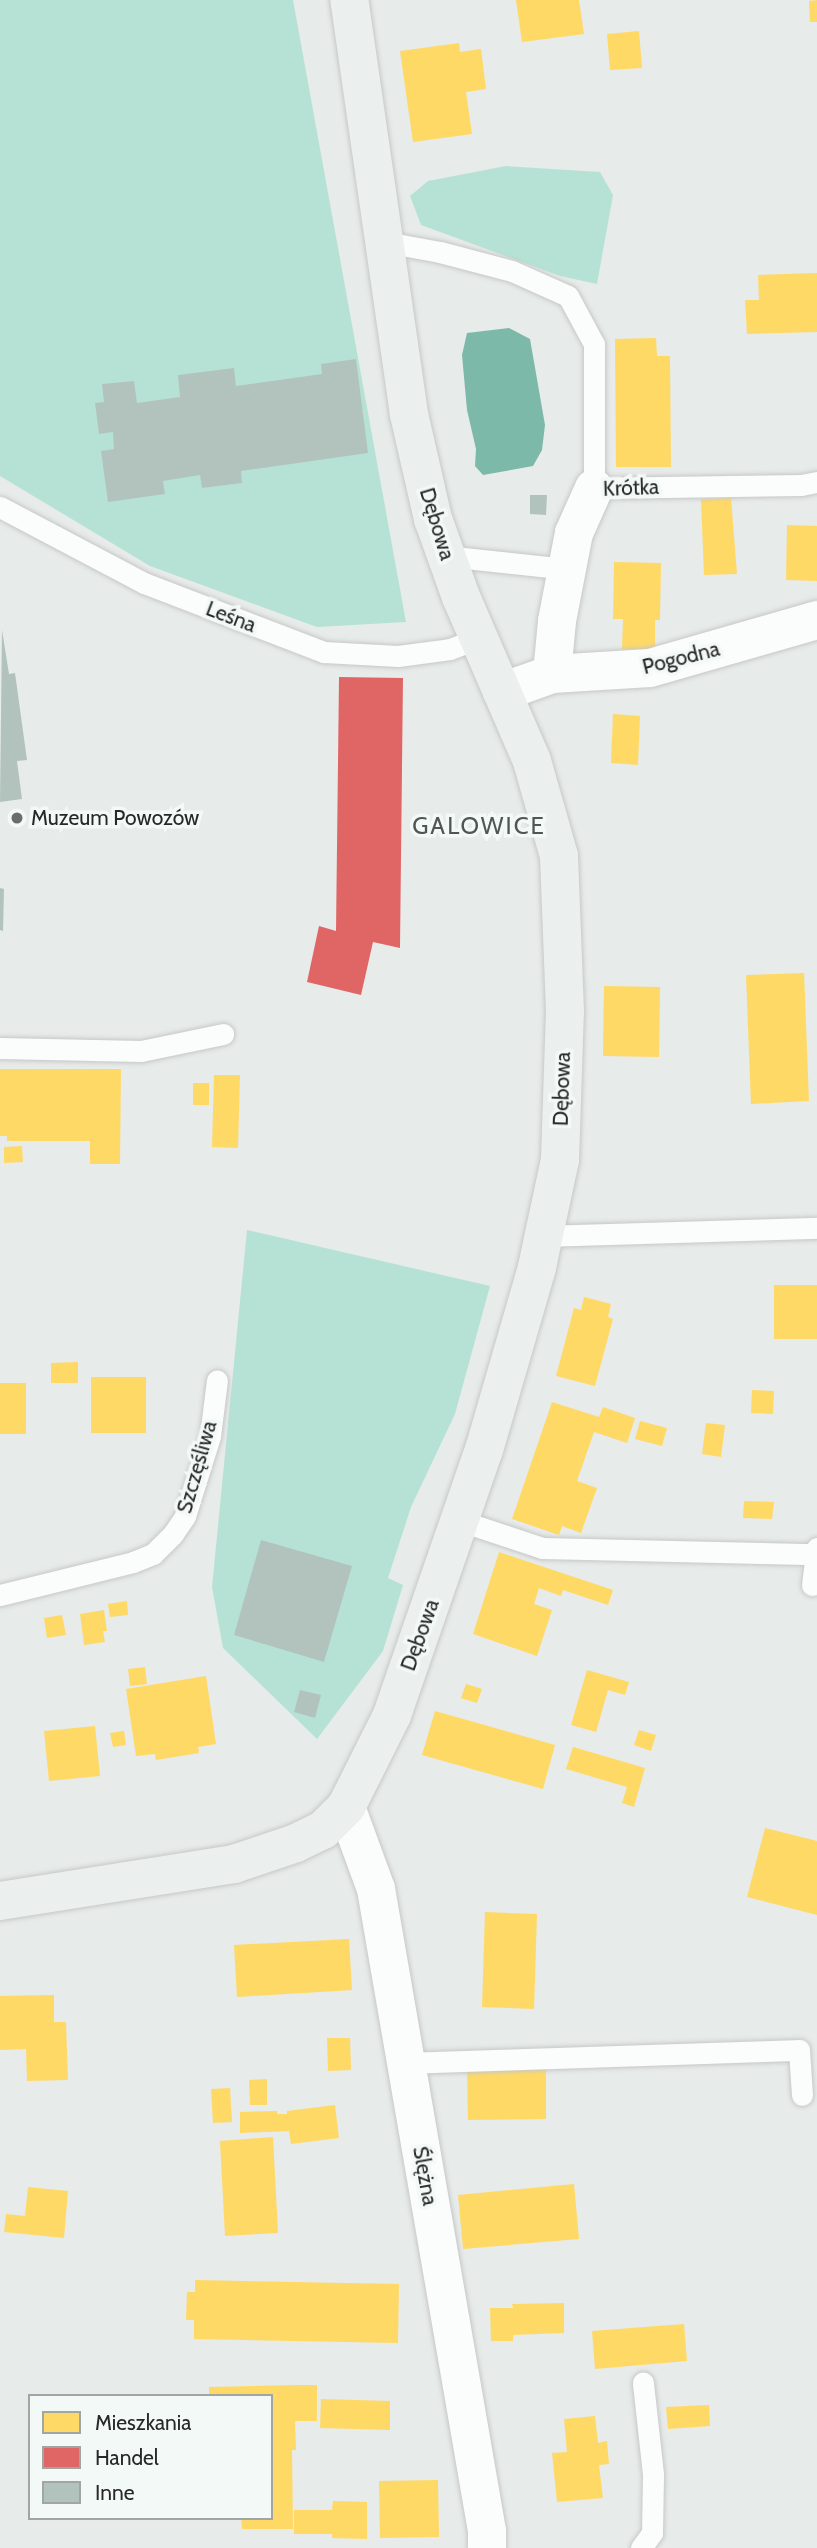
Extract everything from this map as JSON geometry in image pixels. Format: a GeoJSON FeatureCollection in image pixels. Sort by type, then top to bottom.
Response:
{"type":"FeatureCollection","features":[{"type":"Feature","properties":{"kind":"street","name":"Dębowa"},"geometry":{"type":"LineString","coordinates":[[0,1902],[233,1864],[296,1843],[323,1830],[346,1807],[392,1715],[461,1521],[505,1386],[544,1236],[560,1160],[565,1012],[559,856],[532,761],[479,638],[433,519],[409,414],[349,0]]}},
{"type":"Feature","properties":{"kind":"street","name":"Krótka"},"geometry":{"type":"LineString","coordinates":[[552,674],[557,621],[574,533],[594,488]]}},
{"type":"Feature","properties":{"kind":"street","name":"Pogodna"},"geometry":{"type":"LineString","coordinates":[[502,692],[552,674],[650,668],[817,620]]}},
{"type":"Feature","properties":{"kind":"street","name":"Ślężna"},"geometry":{"type":"LineString","coordinates":[[346,1807],[376,1889],[487,2531],[487,2548]]}},
{"type":"Feature","properties":{"kind":"lane"},"geometry":{"type":"LineString","coordinates":[[385,242],[440,252],[512,271],[568,296],[594,344],[594,488]]}},
{"type":"Feature","properties":{"kind":"lane","name":"Krótka"},"geometry":{"type":"LineString","coordinates":[[594,488],[817,482]]}},
{"type":"Feature","properties":{"kind":"lane","name":"Leśna"},"geometry":{"type":"LineString","coordinates":[[0,507],[144,583],[324,652],[398,656],[450,649],[479,638]]}},
{"type":"Feature","properties":{"kind":"lane"},"geometry":{"type":"LineString","coordinates":[[446,556],[567,569]]}},
{"type":"Feature","properties":{"kind":"lane"},"geometry":{"type":"LineString","coordinates":[[0,1048],[141,1051],[223,1034]]}},
{"type":"Feature","properties":{"kind":"lane"},"geometry":{"type":"LineString","coordinates":[[544,1236],[817,1228]]}},
{"type":"Feature","properties":{"kind":"lane","name":"Szczęśliwa"},"geometry":{"type":"LineString","coordinates":[[0,1595],[133,1562],[153,1554],[173,1534],[185,1516],[210,1436],[217,1380]]}},
{"type":"Feature","properties":{"kind":"lane"},"geometry":{"type":"LineString","coordinates":[[461,1521],[542,1548],[816,1551],[813,1585]]}},
{"type":"Feature","properties":{"kind":"lane"},"geometry":{"type":"LineString","coordinates":[[406,2063],[799,2050],[802,2095]]}},
{"type":"Feature","properties":{"kind":"lane"},"geometry":{"type":"LineString","coordinates":[[641,2548],[652,2533],[653,2474],[643,2384]]}},
{"type":"Feature","properties":{"kind":"shaded area"},"geometry":{"type":"Polygon","coordinates":[[[0,0],[293,0],[406,622],[317,627],[150,566],[0,476],[0,0]]]}},
{"type":"Feature","properties":{"kind":"shaded area"},"geometry":{"type":"Polygon","coordinates":[[[506,166],[600,172],[613,195],[597,284],[560,276],[421,225],[410,196],[428,181],[506,166]]]}},
{"type":"Feature","properties":{"kind":"shaded area"},"geometry":{"type":"Polygon","coordinates":[[[509,328],[530,339],[545,425],[542,450],[533,466],[483,475],[475,466],[476,449],[467,410],[462,355],[467,333],[509,328]]]}},
{"type":"Feature","properties":{"kind":"shaded area"},"geometry":{"type":"Polygon","coordinates":[[[247,1230],[490,1286],[455,1414],[411,1507],[388,1578],[403,1585],[383,1651],[317,1739],[223,1648],[212,1587],[247,1230]]]}},
{"type":"Feature","properties":{"kind":"building: Mieszkania"},"geometry":{"type":"Polygon","coordinates":[[[516,0],[579,0],[584,34],[522,42],[516,0]]]}},
{"type":"Feature","properties":{"kind":"building: Mieszkania"},"geometry":{"type":"Polygon","coordinates":[[[817,0],[817,22],[810,22],[809,1],[817,0]]]}},
{"type":"Feature","properties":{"kind":"building: Mieszkania"},"geometry":{"type":"Polygon","coordinates":[[[639,31],[642,68],[610,70],[607,34],[639,31]]]}},
{"type":"Feature","properties":{"kind":"building: Mieszkania"},"geometry":{"type":"Polygon","coordinates":[[[459,43],[460,52],[481,49],[486,89],[466,92],[472,134],[413,142],[400,51],[459,43]]]}},
{"type":"Feature","properties":{"kind":"building: Mieszkania"},"geometry":{"type":"Polygon","coordinates":[[[817,273],[817,332],[747,334],[745,300],[759,300],[758,275],[817,273]]]}},
{"type":"Feature","properties":{"kind":"building: Mieszkania"},"geometry":{"type":"Polygon","coordinates":[[[656,338],[657,356],[670,356],[671,467],[616,467],[615,339],[656,338]]]}},
{"type":"Feature","properties":{"kind":"building: Mieszkania"},"geometry":{"type":"Polygon","coordinates":[[[731,498],[737,574],[704,575],[701,499],[731,498]]]}},
{"type":"Feature","properties":{"kind":"building: Mieszkania"},"geometry":{"type":"Polygon","coordinates":[[[787,525],[817,526],[817,581],[786,580],[787,525]]]}},
{"type":"Feature","properties":{"kind":"building: Mieszkania"},"geometry":{"type":"Polygon","coordinates":[[[614,562],[661,563],[660,620],[655,620],[655,650],[622,649],[623,619],[613,619],[614,562]]]}},
{"type":"Feature","properties":{"kind":"building: Mieszkania"},"geometry":{"type":"Polygon","coordinates":[[[613,714],[640,716],[638,765],[611,763],[613,714]]]}},
{"type":"Feature","properties":{"kind":"building: Mieszkania"},"geometry":{"type":"Polygon","coordinates":[[[804,973],[809,1101],[751,1104],[746,975],[804,973]]]}},
{"type":"Feature","properties":{"kind":"building: Mieszkania"},"geometry":{"type":"Polygon","coordinates":[[[604,986],[660,987],[659,1057],[603,1056],[604,986]]]}},
{"type":"Feature","properties":{"kind":"building: Mieszkania"},"geometry":{"type":"Polygon","coordinates":[[[0,1069],[121,1069],[120,1164],[90,1164],[90,1141],[7,1141],[7,1136],[0,1136],[0,1069]]]}},
{"type":"Feature","properties":{"kind":"building: Mieszkania"},"geometry":{"type":"Polygon","coordinates":[[[214,1075],[240,1075],[238,1148],[212,1147],[214,1075]]]}},
{"type":"Feature","properties":{"kind":"building: Mieszkania"},"geometry":{"type":"Polygon","coordinates":[[[193,1083],[209,1083],[209,1105],[193,1105],[193,1083]]]}},
{"type":"Feature","properties":{"kind":"building: Mieszkania"},"geometry":{"type":"Polygon","coordinates":[[[22,1146],[23,1162],[4,1163],[4,1147],[22,1146]]]}},
{"type":"Feature","properties":{"kind":"building: Mieszkania"},"geometry":{"type":"Polygon","coordinates":[[[774,1285],[817,1285],[817,1339],[774,1339],[774,1285]]]}},
{"type":"Feature","properties":{"kind":"building: Mieszkania"},"geometry":{"type":"Polygon","coordinates":[[[584,1297],[611,1304],[608,1317],[613,1319],[595,1386],[556,1376],[574,1308],[581,1310],[584,1297]]]}},
{"type":"Feature","properties":{"kind":"building: Mieszkania"},"geometry":{"type":"Polygon","coordinates":[[[78,1362],[78,1383],[51,1383],[51,1363],[78,1362]]]}},
{"type":"Feature","properties":{"kind":"building: Mieszkania"},"geometry":{"type":"Polygon","coordinates":[[[91,1377],[146,1377],[146,1433],[91,1433],[91,1377]]]}},
{"type":"Feature","properties":{"kind":"building: Mieszkania"},"geometry":{"type":"Polygon","coordinates":[[[0,1383],[26,1383],[26,1434],[0,1434],[0,1383]]]}},
{"type":"Feature","properties":{"kind":"building: Mieszkania"},"geometry":{"type":"Polygon","coordinates":[[[752,1390],[774,1391],[773,1414],[751,1413],[752,1390]]]}},
{"type":"Feature","properties":{"kind":"building: Mieszkania"},"geometry":{"type":"Polygon","coordinates":[[[552,1402],[599,1417],[603,1407],[635,1418],[627,1443],[594,1432],[577,1481],[597,1488],[581,1533],[562,1526],[559,1535],[512,1519],[552,1402]]]}},
{"type":"Feature","properties":{"kind":"building: Mieszkania"},"geometry":{"type":"Polygon","coordinates":[[[640,1421],[667,1428],[662,1446],[635,1439],[640,1421]]]}},
{"type":"Feature","properties":{"kind":"building: Mieszkania"},"geometry":{"type":"Polygon","coordinates":[[[706,1423],[725,1425],[721,1457],[702,1454],[706,1423]]]}},
{"type":"Feature","properties":{"kind":"building: Mieszkania"},"geometry":{"type":"Polygon","coordinates":[[[744,1501],[774,1502],[772,1519],[743,1518],[744,1501]]]}},
{"type":"Feature","properties":{"kind":"building: Mieszkania"},"geometry":{"type":"Polygon","coordinates":[[[499,1552],[613,1590],[608,1605],[563,1590],[561,1596],[539,1588],[534,1604],[552,1610],[537,1656],[473,1634],[499,1552]]]}},
{"type":"Feature","properties":{"kind":"building: Mieszkania"},"geometry":{"type":"Polygon","coordinates":[[[127,1601],[128,1615],[110,1617],[108,1604],[127,1601]]]}},
{"type":"Feature","properties":{"kind":"building: Mieszkania"},"geometry":{"type":"Polygon","coordinates":[[[104,1610],[107,1631],[103,1631],[105,1642],[84,1645],[80,1614],[104,1610]]]}},
{"type":"Feature","properties":{"kind":"building: Mieszkania"},"geometry":{"type":"Polygon","coordinates":[[[62,1615],[66,1635],[47,1638],[44,1618],[62,1615]]]}},
{"type":"Feature","properties":{"kind":"building: Mieszkania"},"geometry":{"type":"Polygon","coordinates":[[[145,1667],[147,1684],[130,1686],[128,1669],[145,1667]]]}},
{"type":"Feature","properties":{"kind":"building: Mieszkania"},"geometry":{"type":"Polygon","coordinates":[[[587,1670],[629,1682],[625,1695],[608,1690],[596,1732],[571,1725],[587,1670]]]}},
{"type":"Feature","properties":{"kind":"building: Mieszkania"},"geometry":{"type":"Polygon","coordinates":[[[206,1676],[216,1744],[198,1747],[199,1753],[156,1760],[155,1754],[136,1756],[126,1689],[206,1676]]]}},
{"type":"Feature","properties":{"kind":"building: Mieszkania"},"geometry":{"type":"Polygon","coordinates":[[[466,1684],[482,1689],[477,1703],[461,1698],[466,1684]]]}},
{"type":"Feature","properties":{"kind":"building: Mieszkania"},"geometry":{"type":"Polygon","coordinates":[[[435,1711],[555,1745],[543,1789],[422,1755],[435,1711]]]}},
{"type":"Feature","properties":{"kind":"building: Mieszkania"},"geometry":{"type":"Polygon","coordinates":[[[95,1726],[100,1776],[49,1781],[44,1731],[95,1726]]]}},
{"type":"Feature","properties":{"kind":"building: Mieszkania"},"geometry":{"type":"Polygon","coordinates":[[[639,1730],[656,1735],[651,1751],[634,1745],[639,1730]]]}},
{"type":"Feature","properties":{"kind":"building: Mieszkania"},"geometry":{"type":"Polygon","coordinates":[[[124,1731],[126,1745],[113,1747],[110,1733],[124,1731]]]}},
{"type":"Feature","properties":{"kind":"building: Mieszkania"},"geometry":{"type":"Polygon","coordinates":[[[573,1747],[645,1768],[634,1807],[622,1803],[627,1787],[566,1769],[573,1747]]]}},
{"type":"Feature","properties":{"kind":"building: Mieszkania"},"geometry":{"type":"Polygon","coordinates":[[[765,1828],[817,1841],[817,1915],[747,1897],[765,1828]]]}},
{"type":"Feature","properties":{"kind":"building: Mieszkania"},"geometry":{"type":"Polygon","coordinates":[[[485,1912],[537,1914],[534,2009],[482,2007],[485,1912]]]}},
{"type":"Feature","properties":{"kind":"building: Mieszkania"},"geometry":{"type":"Polygon","coordinates":[[[349,1939],[352,1990],[237,1997],[234,1945],[349,1939]]]}},
{"type":"Feature","properties":{"kind":"building: Mieszkania"},"geometry":{"type":"Polygon","coordinates":[[[54,1995],[54,2022],[66,2022],[68,2080],[27,2081],[26,2049],[0,2050],[0,1996],[54,1995]]]}},
{"type":"Feature","properties":{"kind":"building: Mieszkania"},"geometry":{"type":"Polygon","coordinates":[[[327,2038],[350,2038],[351,2070],[328,2071],[327,2038]]]}},
{"type":"Feature","properties":{"kind":"building: Mieszkania"},"geometry":{"type":"Polygon","coordinates":[[[546,2065],[546,2119],[468,2120],[467,2067],[546,2065]]]}},
{"type":"Feature","properties":{"kind":"building: Mieszkania"},"geometry":{"type":"Polygon","coordinates":[[[267,2079],[267,2105],[250,2105],[249,2080],[267,2079]]]}},
{"type":"Feature","properties":{"kind":"building: Mieszkania"},"geometry":{"type":"Polygon","coordinates":[[[230,2088],[232,2122],[213,2123],[211,2089],[230,2088]]]}},
{"type":"Feature","properties":{"kind":"building: Mieszkania"},"geometry":{"type":"Polygon","coordinates":[[[335,2105],[339,2138],[291,2144],[289,2131],[240,2133],[240,2112],[277,2111],[277,2114],[287,2114],[287,2111],[335,2105]]]}},
{"type":"Feature","properties":{"kind":"building: Mieszkania"},"geometry":{"type":"Polygon","coordinates":[[[273,2137],[278,2233],[225,2236],[220,2141],[273,2137]]]}},
{"type":"Feature","properties":{"kind":"building: Mieszkania"},"geometry":{"type":"Polygon","coordinates":[[[574,2184],[579,2239],[463,2249],[458,2195],[574,2184]]]}},
{"type":"Feature","properties":{"kind":"building: Mieszkania"},"geometry":{"type":"Polygon","coordinates":[[[28,2187],[68,2191],[64,2238],[4,2232],[6,2214],[25,2216],[28,2187]]]}},
{"type":"Feature","properties":{"kind":"building: Mieszkania"},"geometry":{"type":"Polygon","coordinates":[[[195,2280],[399,2284],[398,2343],[194,2339],[194,2320],[186,2320],[187,2292],[195,2292],[195,2280]]]}},
{"type":"Feature","properties":{"kind":"building: Mieszkania"},"geometry":{"type":"Polygon","coordinates":[[[564,2303],[564,2333],[513,2335],[513,2341],[491,2341],[490,2308],[513,2308],[512,2304],[564,2303]]]}},
{"type":"Feature","properties":{"kind":"building: Mieszkania"},"geometry":{"type":"Polygon","coordinates":[[[684,2324],[687,2361],[595,2369],[592,2331],[684,2324]]]}},
{"type":"Feature","properties":{"kind":"building: Mieszkania"},"geometry":{"type":"Polygon","coordinates":[[[317,2385],[317,2421],[295,2421],[296,2450],[292,2450],[293,2529],[242,2529],[241,2520],[273,2520],[273,2394],[209,2394],[209,2387],[317,2385]]]}},
{"type":"Feature","properties":{"kind":"building: Mieszkania"},"geometry":{"type":"Polygon","coordinates":[[[321,2399],[390,2401],[390,2430],[320,2428],[321,2399]]]}},
{"type":"Feature","properties":{"kind":"building: Mieszkania"},"geometry":{"type":"Polygon","coordinates":[[[709,2405],[710,2426],[668,2429],[666,2407],[709,2405]]]}},
{"type":"Feature","properties":{"kind":"building: Mieszkania"},"geometry":{"type":"Polygon","coordinates":[[[595,2416],[598,2443],[607,2441],[609,2464],[599,2465],[603,2498],[557,2502],[552,2453],[567,2452],[564,2419],[595,2416]]]}},
{"type":"Feature","properties":{"kind":"building: Mieszkania"},"geometry":{"type":"Polygon","coordinates":[[[438,2480],[439,2537],[380,2538],[379,2481],[438,2480]]]}},
{"type":"Feature","properties":{"kind":"building: Mieszkania"},"geometry":{"type":"Polygon","coordinates":[[[333,2501],[367,2502],[367,2539],[332,2538],[332,2534],[294,2534],[294,2510],[332,2510],[333,2501]]]}},
{"type":"Feature","properties":{"kind":"building: Handel"},"geometry":{"type":"Polygon","coordinates":[[[339,677],[403,678],[400,948],[373,942],[361,995],[307,982],[319,926],[336,931],[339,677]]]}},
{"type":"Feature","properties":{"kind":"building: Inne"},"geometry":{"type":"Polygon","coordinates":[[[356,359],[368,453],[241,471],[242,483],[202,488],[200,475],[163,481],[165,494],[108,502],[101,451],[114,449],[113,432],[99,434],[95,403],[104,402],[102,384],[134,381],[137,403],[180,397],[178,375],[234,368],[236,386],[322,374],[321,364],[356,359]]]}},
{"type":"Feature","properties":{"kind":"building: Inne"},"geometry":{"type":"Polygon","coordinates":[[[530,495],[547,495],[546,515],[530,514],[530,495]]]}},
{"type":"Feature","properties":{"kind":"building: Inne"},"geometry":{"type":"Polygon","coordinates":[[[2,630],[9,674],[15,673],[27,760],[17,761],[22,799],[0,802],[2,630]]]}},
{"type":"Feature","properties":{"kind":"building: Inne"},"geometry":{"type":"Polygon","coordinates":[[[0,888],[4,889],[3,931],[0,930],[0,888]]]}},
{"type":"Feature","properties":{"kind":"building: Inne"},"geometry":{"type":"Polygon","coordinates":[[[261,1540],[352,1566],[324,1662],[234,1635],[261,1540]]]}},
{"type":"Feature","properties":{"kind":"building: Inne"},"geometry":{"type":"Polygon","coordinates":[[[300,1690],[321,1695],[315,1718],[294,1712],[300,1690]]]}},
{"type":"Feature","properties":{"kind":"place","name":"Muzeum Powozów"},"geometry":{"type":"Point","coordinates":[17,818]}},
{"type":"Feature","properties":{"kind":"district","name":"GALOWICE"},"geometry":{"type":"Point","coordinates":[479,826]}}]}
